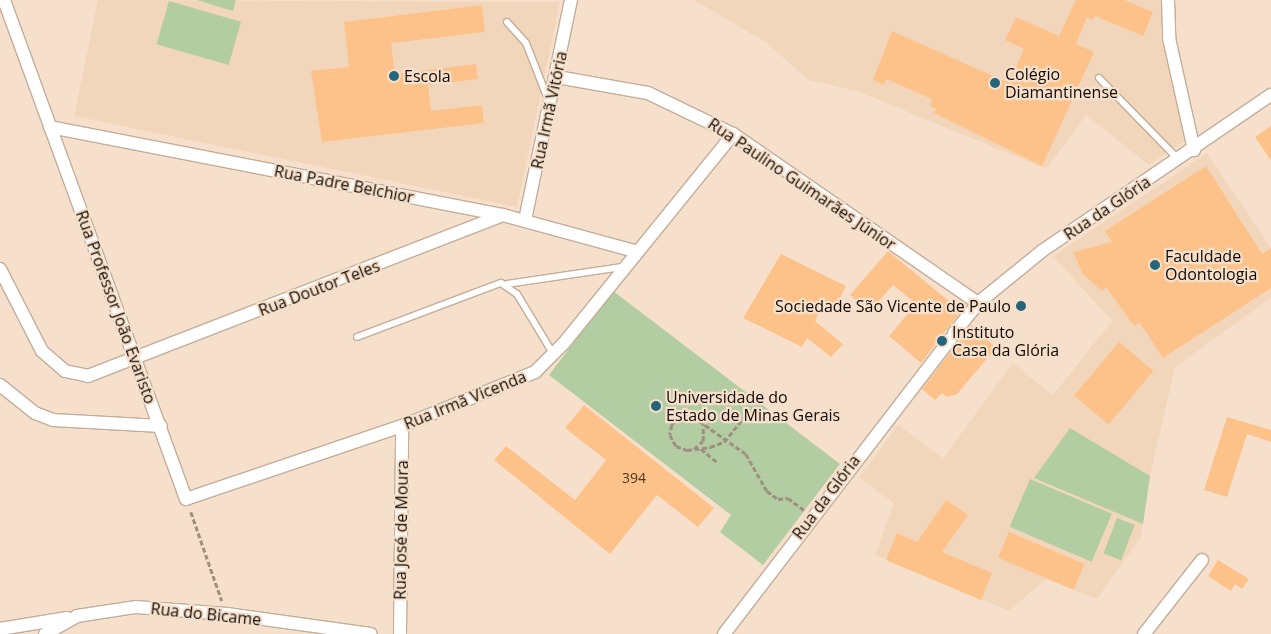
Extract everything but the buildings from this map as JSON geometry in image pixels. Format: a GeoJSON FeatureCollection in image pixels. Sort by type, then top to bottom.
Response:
{"type":"FeatureCollection","features":[{"type":"Feature","properties":{"kind":"street","name":"Rua Professor João Evaristo"},"geometry":{"type":"LineString","coordinates":[[4,0],[134,359],[161,426],[186,499]]}},
{"type":"Feature","properties":{"kind":"street","name":"Rua Irmã Vitória"},"geometry":{"type":"LineString","coordinates":[[525,220],[557,76],[571,0]]}},
{"type":"Feature","properties":{"kind":"street"},"geometry":{"type":"LineString","coordinates":[[1168,0],[1169,38],[1194,150]]}},
{"type":"Feature","properties":{"kind":"street","name":"Rua Paulino Guimarães Júnior"},"geometry":{"type":"LineString","coordinates":[[557,76],[648,92],[733,134],[978,303]]}},
{"type":"Feature","properties":{"kind":"street","name":"Rua da Glória"},"geometry":{"type":"LineString","coordinates":[[724,634],[812,516],[978,303],[1042,251],[1194,150],[1271,95]]}},
{"type":"Feature","properties":{"kind":"street","name":"Rua Padre Belchior"},"geometry":{"type":"LineString","coordinates":[[50,127],[504,215],[635,251]]}},
{"type":"Feature","properties":{"kind":"street","name":"Rua Irmã Vicenda"},"geometry":{"type":"LineString","coordinates":[[186,499],[402,426],[524,377],[554,355],[622,267],[733,134]]}},
{"type":"Feature","properties":{"kind":"street","name":"Rua Doutor Teles"},"geometry":{"type":"LineString","coordinates":[[0,269],[36,342],[65,371],[88,376],[504,215]]}},
{"type":"Feature","properties":{"kind":"street"},"geometry":{"type":"LineString","coordinates":[[0,386],[35,413],[53,420],[161,426]]}},
{"type":"Feature","properties":{"kind":"street","name":"Rua José de Moura"},"geometry":{"type":"LineString","coordinates":[[400,634],[402,426]]}},
{"type":"Feature","properties":{"kind":"street"},"geometry":{"type":"LineString","coordinates":[[1144,634],[1202,560]]}},
{"type":"Feature","properties":{"kind":"street","name":"Rua do Bicame"},"geometry":{"type":"LineString","coordinates":[[46,634],[77,616],[136,607],[226,614],[371,634]]}},
{"type":"Feature","properties":{"kind":"street"},"geometry":{"type":"LineString","coordinates":[[0,629],[77,616]]}},
{"type":"Feature","properties":{"kind":"lane"},"geometry":{"type":"LineString","coordinates":[[507,22],[526,43],[550,104]]}},
{"type":"Feature","properties":{"kind":"lane"},"geometry":{"type":"LineString","coordinates":[[1099,78],[1178,160]]}},
{"type":"Feature","properties":{"kind":"lane"},"geometry":{"type":"LineString","coordinates":[[357,337],[489,286],[622,267]]}},
{"type":"Feature","properties":{"kind":"lane"},"geometry":{"type":"LineString","coordinates":[[507,284],[517,294],[554,355]]}},
{"type":"Feature","properties":{"kind":"path"},"geometry":{"type":"LineString","coordinates":[[745,416],[726,439],[699,448],[676,446],[670,435],[672,424],[684,415],[696,416],[704,424],[726,439],[746,454],[767,491],[778,499],[788,498],[812,516]]}},
{"type":"Feature","properties":{"kind":"path"},"geometry":{"type":"LineString","coordinates":[[694,449],[703,441],[704,424]]}},
{"type":"Feature","properties":{"kind":"path"},"geometry":{"type":"LineString","coordinates":[[699,448],[717,462]]}},
{"type":"Feature","properties":{"kind":"path"},"geometry":{"type":"LineString","coordinates":[[186,499],[226,614]]}},
{"type":"Feature","properties":{"kind":"shaded area"},"geometry":{"type":"Polygon","coordinates":[[[98,0],[560,2],[517,207],[74,116],[98,0]]]}},
{"type":"Feature","properties":{"kind":"shaded area","name":"Colégio Diamantinense"},"geometry":{"type":"Polygon","coordinates":[[[694,0],[1162,0],[1163,42],[1186,140],[1149,165],[1086,115],[1046,169],[857,91],[808,80],[767,43],[694,0]]]}},
{"type":"Feature","properties":{"kind":"shaded area"},"geometry":{"type":"Polygon","coordinates":[[[1207,153],[1271,248],[1271,298],[1175,367],[1150,476],[1141,537],[1097,599],[1046,579],[1009,611],[875,555],[894,503],[859,478],[898,425],[943,458],[1013,363],[1053,395],[1112,321],[1053,256],[1207,153]]]}},
{"type":"Feature","properties":{"kind":"green space"},"geometry":{"type":"Polygon","coordinates":[[[197,0],[236,0],[233,11],[197,0]]]}},
{"type":"Feature","properties":{"kind":"green space"},"geometry":{"type":"Polygon","coordinates":[[[169,1],[241,22],[229,65],[157,44],[169,1]]]}},
{"type":"Feature","properties":{"kind":"green space"},"geometry":{"type":"Polygon","coordinates":[[[613,291],[840,464],[763,565],[720,532],[731,515],[549,375],[613,291]]]}},
{"type":"Feature","properties":{"kind":"green space"},"geometry":{"type":"Polygon","coordinates":[[[1070,428],[1150,476],[1143,524],[1034,478],[1070,428]]]}},
{"type":"Feature","properties":{"kind":"green space"},"geometry":{"type":"Polygon","coordinates":[[[1030,479],[1112,514],[1092,562],[1010,527],[1030,479]]]}},
{"type":"Feature","properties":{"kind":"green space"},"geometry":{"type":"Polygon","coordinates":[[[1117,518],[1135,525],[1121,560],[1103,553],[1117,518]]]}},
{"type":"Feature","properties":{"kind":"place","name":"Escola"},"geometry":{"type":"Point","coordinates":[394,76]}},
{"type":"Feature","properties":{"kind":"place","name":"Colégio Diamantinense"},"geometry":{"type":"Point","coordinates":[995,83]}},
{"type":"Feature","properties":{"kind":"place","name":"Faculdade Odontologia"},"geometry":{"type":"Point","coordinates":[1155,265]}},
{"type":"Feature","properties":{"kind":"place","name":"Sociedade São Vicente de Paulo"},"geometry":{"type":"Point","coordinates":[1021,306]}},
{"type":"Feature","properties":{"kind":"place","name":"Instituto Casa da Glória"},"geometry":{"type":"Point","coordinates":[942,341]}},
{"type":"Feature","properties":{"kind":"place","name":"Universidade do Estado de Minas Gerais"},"geometry":{"type":"Point","coordinates":[656,406]}}]}
